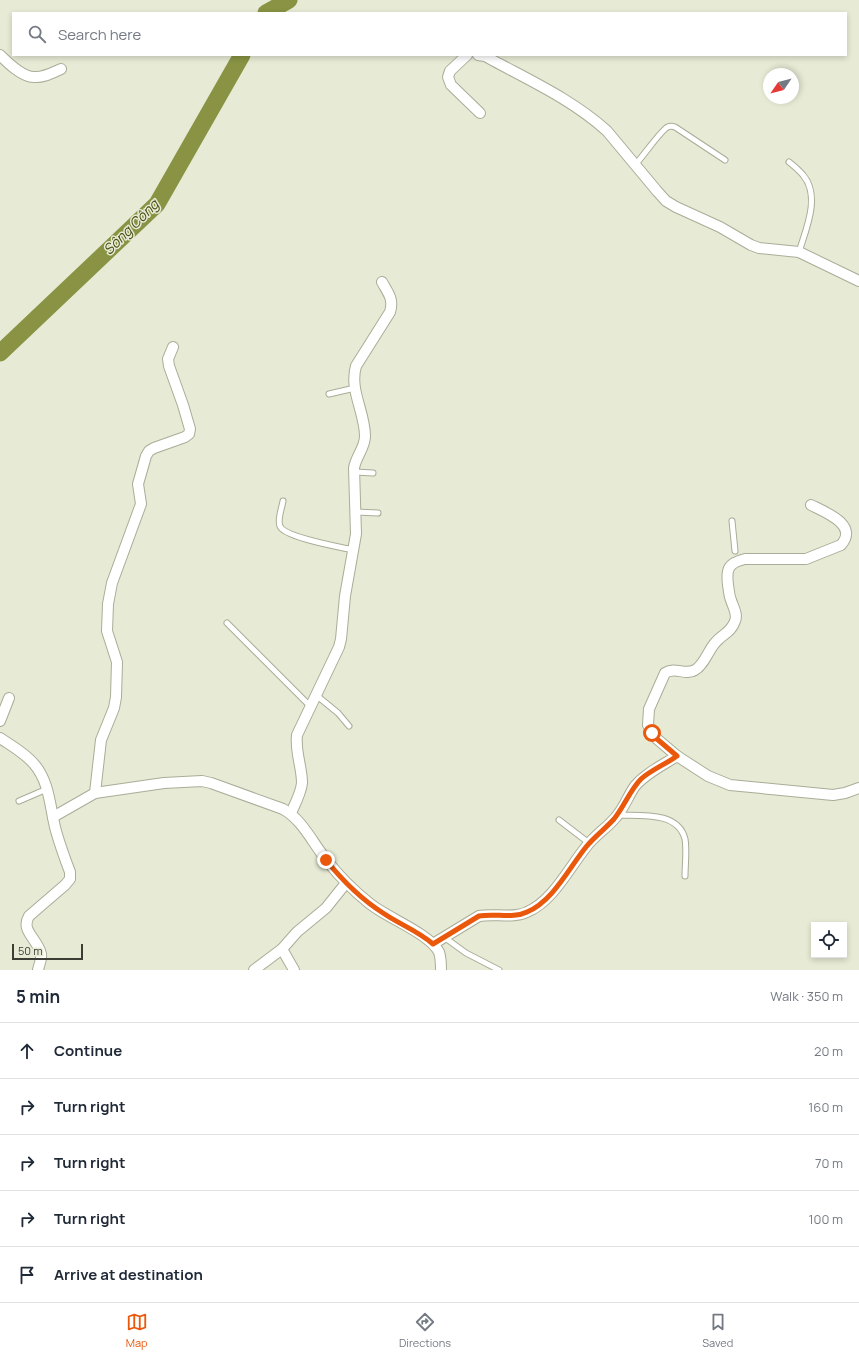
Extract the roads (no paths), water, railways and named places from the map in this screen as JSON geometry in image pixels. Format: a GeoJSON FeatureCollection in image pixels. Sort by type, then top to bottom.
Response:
{"type":"FeatureCollection","features":[{"type":"Feature","properties":{"kind":"street"},"geometry":{"type":"LineString","coordinates":[[0,55],[12,67],[32,77],[44,76],[61,70]]}},
{"type":"Feature","properties":{"kind":"street"},"geometry":{"type":"LineString","coordinates":[[466,56],[450,71],[448,77],[451,85],[480,113]]}},
{"type":"Feature","properties":{"kind":"street"},"geometry":{"type":"LineString","coordinates":[[485,56],[565,99],[607,131],[666,201],[720,227],[750,245],[759,248],[799,252],[859,281]]}},
{"type":"Feature","properties":{"kind":"street"},"geometry":{"type":"LineString","coordinates":[[291,813],[302,784],[296,745],[297,735],[339,648],[341,639],[345,596],[356,534],[355,460],[364,445],[365,438],[365,430],[355,388],[354,374],[356,366],[390,312],[392,304],[391,297],[382,282]]}},
{"type":"Feature","properties":{"kind":"street"},"geometry":{"type":"LineString","coordinates":[[95,793],[101,744],[114,708],[116,697],[117,662],[107,631],[109,599],[112,583],[141,504],[138,490],[138,480],[146,456],[150,451],[154,448],[185,437],[189,434],[190,429],[184,405],[169,366],[168,360],[173,347]]}},
{"type":"Feature","properties":{"kind":"street"},"geometry":{"type":"LineString","coordinates":[[811,505],[832,515],[844,526],[846,537],[841,545],[806,559],[745,559],[736,557],[728,570],[727,576],[730,599],[736,613],[736,619],[732,628],[715,642],[695,670],[689,672],[669,670],[666,673],[649,709],[648,725],[657,739],[677,756],[708,776],[730,785],[833,795],[859,788]]}},
{"type":"Feature","properties":{"kind":"street"},"geometry":{"type":"LineString","coordinates":[[0,721],[9,698]]}},
{"type":"Feature","properties":{"kind":"street"},"geometry":{"type":"LineString","coordinates":[[0,738],[27,756],[36,766],[42,777],[47,789],[56,833],[70,872],[70,879],[65,885],[29,916],[26,921],[27,929],[38,946],[41,954],[38,970]]}},
{"type":"Feature","properties":{"kind":"street"},"geometry":{"type":"LineString","coordinates":[[433,944],[479,916],[488,914],[516,915],[527,913],[537,907],[547,899],[589,843],[618,815],[635,787],[642,779],[677,756]]}},
{"type":"Feature","properties":{"kind":"street"},"geometry":{"type":"LineString","coordinates":[[53,817],[95,793],[164,783],[202,781],[276,806],[291,813],[300,823],[329,864],[346,883],[370,904],[433,944],[439,952],[441,970]]}},
{"type":"Feature","properties":{"kind":"street"},"geometry":{"type":"LineString","coordinates":[[254,970],[266,964],[297,932],[331,903],[346,883]]}},
{"type":"Feature","properties":{"kind":"street"},"geometry":{"type":"LineString","coordinates":[[282,949],[294,970]]}},
{"type":"Feature","properties":{"kind":"lane"},"geometry":{"type":"LineString","coordinates":[[635,165],[662,133],[671,126],[675,127],[725,160]]}},
{"type":"Feature","properties":{"kind":"lane"},"geometry":{"type":"LineString","coordinates":[[789,162],[804,175],[811,194],[812,205],[808,224],[799,252]]}},
{"type":"Feature","properties":{"kind":"lane"},"geometry":{"type":"LineString","coordinates":[[329,394],[355,388]]}},
{"type":"Feature","properties":{"kind":"lane"},"geometry":{"type":"LineString","coordinates":[[354,472],[373,473]]}},
{"type":"Feature","properties":{"kind":"lane"},"geometry":{"type":"LineString","coordinates":[[283,501],[279,524],[283,531],[294,536],[353,550]]}},
{"type":"Feature","properties":{"kind":"lane"},"geometry":{"type":"LineString","coordinates":[[356,512],[378,513]]}},
{"type":"Feature","properties":{"kind":"lane"},"geometry":{"type":"LineString","coordinates":[[732,521],[736,557]]}},
{"type":"Feature","properties":{"kind":"lane"},"geometry":{"type":"LineString","coordinates":[[227,623],[310,706]]}},
{"type":"Feature","properties":{"kind":"lane"},"geometry":{"type":"LineString","coordinates":[[316,695],[338,713],[349,726]]}},
{"type":"Feature","properties":{"kind":"lane"},"geometry":{"type":"LineString","coordinates":[[19,801],[47,789]]}},
{"type":"Feature","properties":{"kind":"lane"},"geometry":{"type":"LineString","coordinates":[[618,815],[663,818],[678,826],[685,840],[685,876]]}},
{"type":"Feature","properties":{"kind":"lane"},"geometry":{"type":"LineString","coordinates":[[559,820],[589,843]]}},
{"type":"Feature","properties":{"kind":"lane"},"geometry":{"type":"LineString","coordinates":[[444,937],[466,953],[499,970]]}},
{"type":"Feature","properties":{"kind":"waterway","name":"Sông Công"},"geometry":{"type":"LineString","coordinates":[[268,12],[289,0]]}},
{"type":"Feature","properties":{"kind":"waterway","name":"Sông Công"},"geometry":{"type":"LineString","coordinates":[[0,353],[157,204],[241,56]]}}]}
